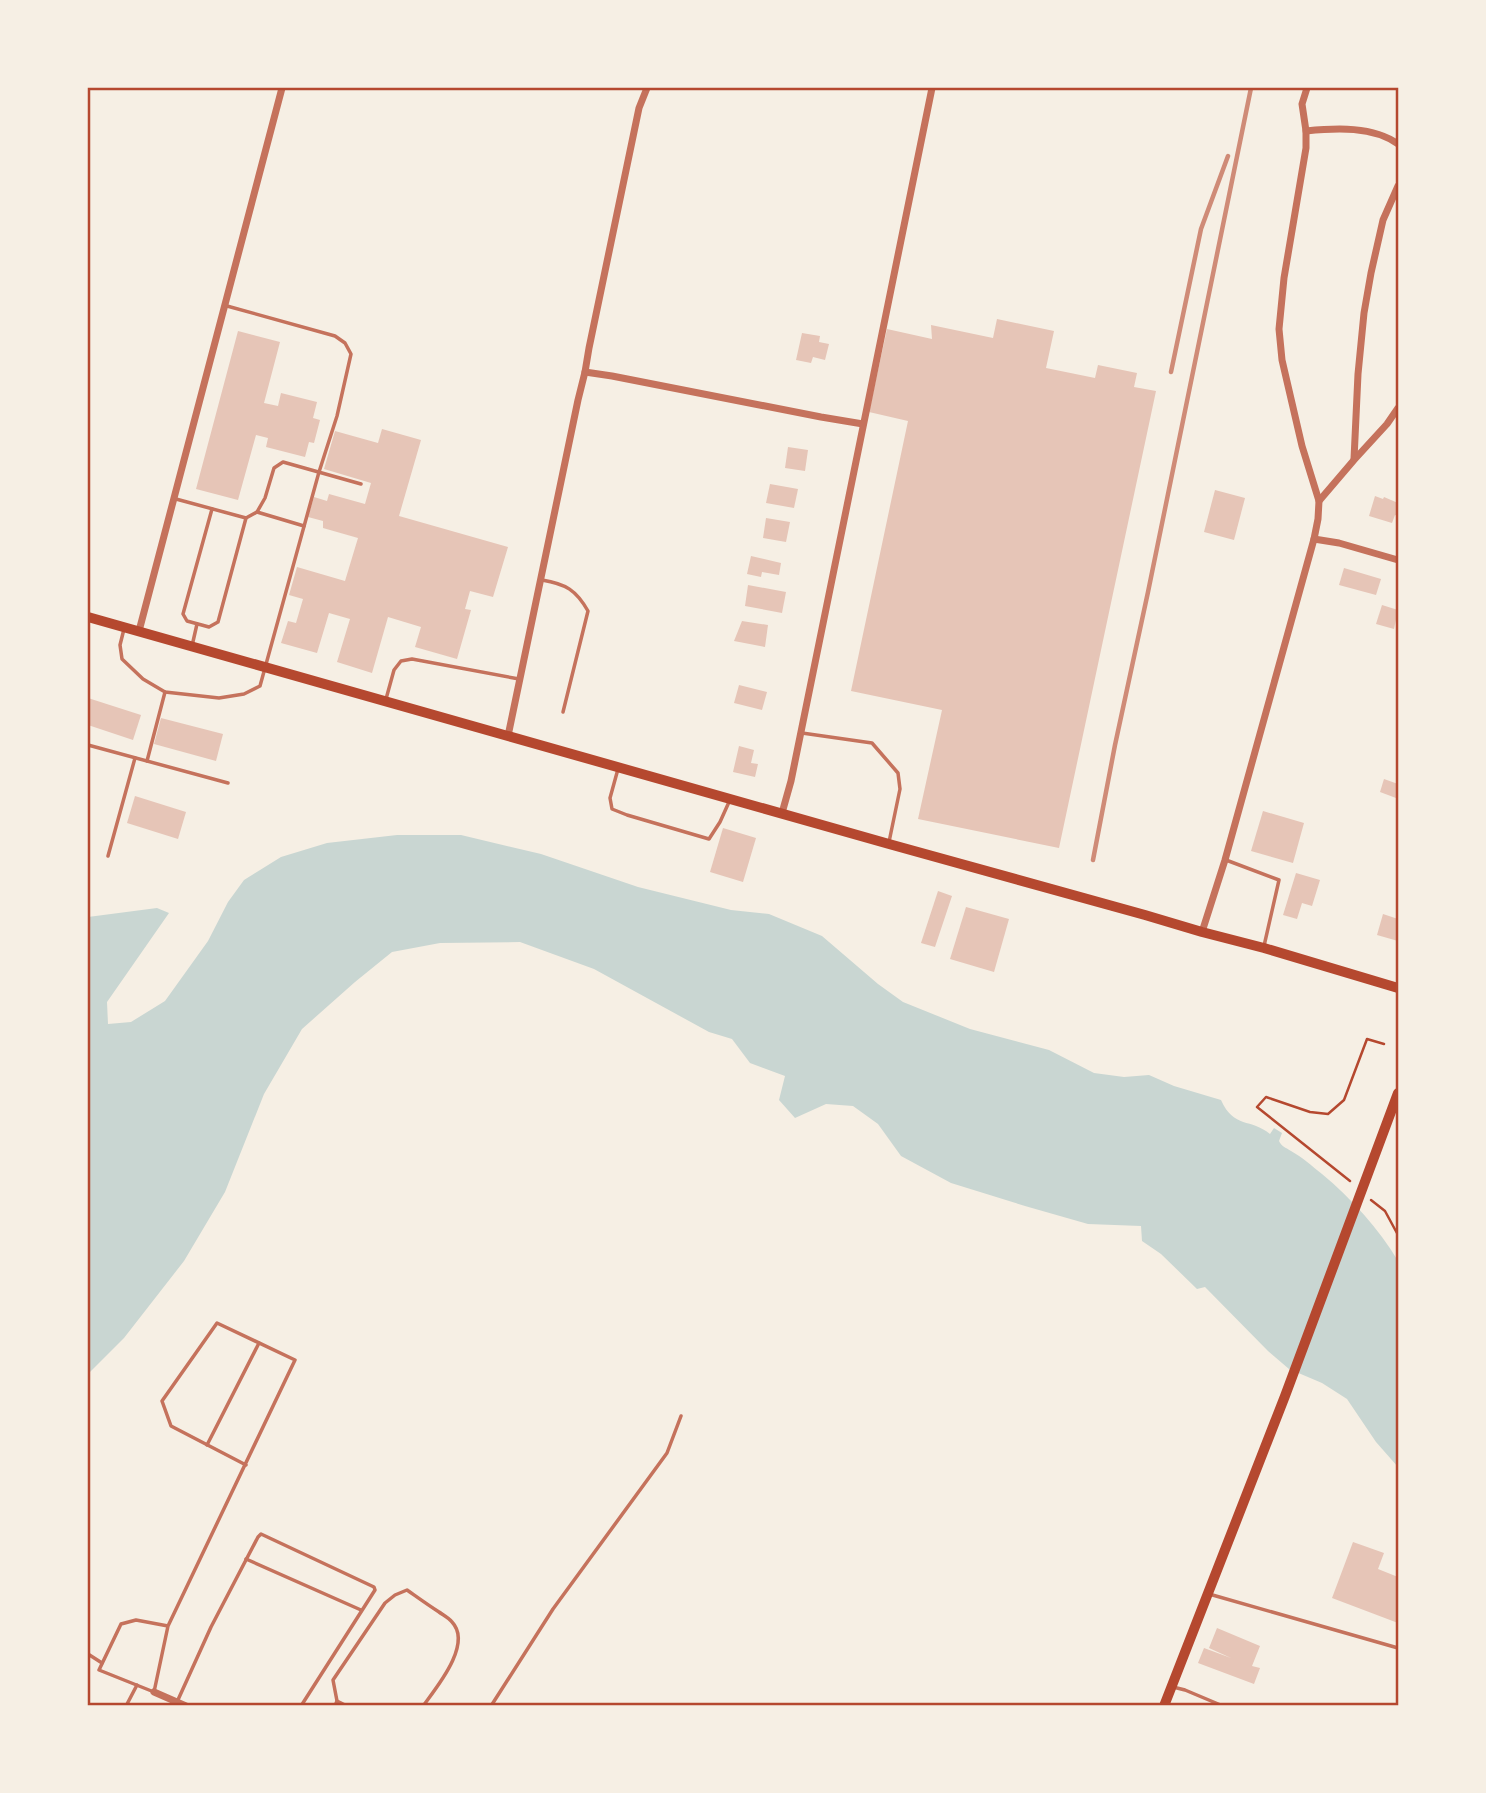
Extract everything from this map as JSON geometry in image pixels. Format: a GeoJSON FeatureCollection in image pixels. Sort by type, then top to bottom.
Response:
{"type":"FeatureCollection","features":[{"type":"Feature","properties":{"kind":"main road"},"geometry":{"type":"LineString","coordinates":[[88,617],[1398,988]]}},
{"type":"Feature","properties":{"kind":"main road"},"geometry":{"type":"LineString","coordinates":[[1164,1706],[1398,1093]]}},
{"type":"Feature","properties":{"kind":"street"},"geometry":{"type":"LineString","coordinates":[[139,631],[282,88]]}},
{"type":"Feature","properties":{"kind":"street"},"geometry":{"type":"LineString","coordinates":[[508,736],[639,108],[648,88]]}},
{"type":"Feature","properties":{"kind":"street"},"geometry":{"type":"LineString","coordinates":[[782,813],[801,733],[932,88]]}},
{"type":"Feature","properties":{"kind":"street"},"geometry":{"type":"LineString","coordinates":[[1202,933],[1318,519],[1319,501],[1299,434],[1282,360],[1279,329],[1284,278],[1306,148],[1302,104],[1307,88]]}},
{"type":"Feature","properties":{"kind":"street"},"geometry":{"type":"LineString","coordinates":[[1306,131],[1338,128],[1375,134],[1398,144]]}},
{"type":"Feature","properties":{"kind":"street"},"geometry":{"type":"LineString","coordinates":[[1354,460],[1358,374],[1368,287],[1383,220],[1398,186]]}},
{"type":"Feature","properties":{"kind":"street"},"geometry":{"type":"LineString","coordinates":[[585,372],[863,424]]}},
{"type":"Feature","properties":{"kind":"street"},"geometry":{"type":"LineString","coordinates":[[1319,501],[1398,408]]}},
{"type":"Feature","properties":{"kind":"street"},"geometry":{"type":"LineString","coordinates":[[1314,539],[1339,543],[1398,560]]}},
{"type":"Feature","properties":{"kind":"street"},"geometry":{"type":"LineString","coordinates":[[153,1692],[186,1706]]}},
{"type":"Feature","properties":{"kind":"lane"},"geometry":{"type":"LineString","coordinates":[[125,628],[120,645],[122,659],[143,679],[165,692],[219,698],[244,694],[260,686],[337,416],[351,354],[345,343],[335,336],[225,305]]}},
{"type":"Feature","properties":{"kind":"lane"},"geometry":{"type":"LineString","coordinates":[[174,498],[246,518],[257,512],[265,498],[274,468],[283,462],[361,484]]}},
{"type":"Feature","properties":{"kind":"lane"},"geometry":{"type":"LineString","coordinates":[[212,509],[183,614],[187,621],[197,624],[209,627],[218,622],[246,518]]}},
{"type":"Feature","properties":{"kind":"lane"},"geometry":{"type":"LineString","coordinates":[[257,512],[304,526]]}},
{"type":"Feature","properties":{"kind":"lane"},"geometry":{"type":"LineString","coordinates":[[540,579],[561,583],[580,598],[588,611],[563,712]]}},
{"type":"Feature","properties":{"kind":"lane"},"geometry":{"type":"LineString","coordinates":[[192,646],[197,624]]}},
{"type":"Feature","properties":{"kind":"lane"},"geometry":{"type":"LineString","coordinates":[[386,701],[394,670],[401,660],[412,659],[519,679]]}},
{"type":"Feature","properties":{"kind":"lane"},"geometry":{"type":"LineString","coordinates":[[147,761],[165,692]]}},
{"type":"Feature","properties":{"kind":"lane"},"geometry":{"type":"LineString","coordinates":[[801,733],[872,743],[898,773],[900,789],[889,844]]}},
{"type":"Feature","properties":{"kind":"lane"},"geometry":{"type":"LineString","coordinates":[[88,745],[228,783]]}},
{"type":"Feature","properties":{"kind":"lane"},"geometry":{"type":"LineString","coordinates":[[108,856],[135,758]]}},
{"type":"Feature","properties":{"kind":"lane"},"geometry":{"type":"LineString","coordinates":[[619,767],[610,798],[612,808],[627,815],[709,839],[730,798]]}},
{"type":"Feature","properties":{"kind":"lane"},"geometry":{"type":"LineString","coordinates":[[1224,860],[1279,880],[1264,948]]}},
{"type":"Feature","properties":{"kind":"lane"},"geometry":{"type":"LineString","coordinates":[[168,1626],[136,1620],[121,1623],[99,1670],[153,1692],[168,1626],[246,1465],[295,1360],[217,1323],[162,1401],[171,1426],[246,1465]]}},
{"type":"Feature","properties":{"kind":"lane"},"geometry":{"type":"LineString","coordinates":[[207,1445],[260,1343]]}},
{"type":"Feature","properties":{"kind":"lane"},"geometry":{"type":"LineString","coordinates":[[491,1706],[553,1609],[667,1453],[681,1416]]}},
{"type":"Feature","properties":{"kind":"lane"},"geometry":{"type":"LineString","coordinates":[[177,1702],[211,1627],[261,1534],[374,1587],[375,1590],[301,1706]]}},
{"type":"Feature","properties":{"kind":"lane"},"geometry":{"type":"LineString","coordinates":[[246,1559],[361,1610]]}},
{"type":"Feature","properties":{"kind":"lane"},"geometry":{"type":"LineString","coordinates":[[347,1706],[336,1703],[333,1680],[384,1603],[407,1590],[454,1623],[457,1632],[458,1646],[454,1657],[423,1706]]}},
{"type":"Feature","properties":{"kind":"lane"},"geometry":{"type":"LineString","coordinates":[[1208,1594],[1398,1648]]}},
{"type":"Feature","properties":{"kind":"lane"},"geometry":{"type":"LineString","coordinates":[[88,1654],[102,1663]]}},
{"type":"Feature","properties":{"kind":"lane"},"geometry":{"type":"LineString","coordinates":[[126,1706],[137,1685]]}},
{"type":"Feature","properties":{"kind":"lane"},"geometry":{"type":"LineString","coordinates":[[1171,1686],[1223,1706]]}},
{"type":"Feature","properties":{"kind":"path"},"geometry":{"type":"LineString","coordinates":[[1336,1169],[1257,1107],[1266,1097],[1310,1112],[1328,1114],[1344,1100],[1367,1039],[1384,1044]]}},
{"type":"Feature","properties":{"kind":"shaded area"},"geometry":{"type":"Polygon","coordinates":[[[397,835],[461,835],[541,854],[638,887],[731,910],[769,914],[822,936],[903,1002],[970,1029],[1049,1050],[1094,1073],[1124,1077],[1149,1075],[1174,1086],[1221,1100],[1237,1119],[1270,1134],[1274,1128],[1282,1133],[1279,1141],[1281,1145],[1307,1162],[1343,1193],[1364,1214],[1398,1261],[1398,1467],[1376,1442],[1347,1399],[1322,1383],[1289,1369],[1205,1287],[1197,1289],[1161,1254],[1142,1241],[1141,1226],[1088,1224],[951,1183],[901,1156],[878,1124],[853,1106],[826,1104],[795,1118],[779,1100],[785,1076],[750,1063],[732,1039],[709,1032],[594,969],[520,942],[440,943],[392,952],[302,1029],[264,1094],[225,1192],[184,1261],[124,1338],[88,1374],[88,917],[157,908],[169,913],[107,1002],[108,1024],[131,1022],[165,1001],[208,941],[228,902],[244,880],[281,857],[327,843],[397,835]]]}},
{"type":"Feature","properties":{"kind":"building"},"geometry":{"type":"Polygon","coordinates":[[[997,319],[1054,331],[1046,368],[1095,378],[1098,365],[1137,373],[1134,387],[1156,391],[1059,848],[918,819],[942,710],[851,691],[908,421],[869,412],[887,329],[932,339],[931,325],[993,338],[997,319]]]}},
{"type":"Feature","properties":{"kind":"building"},"geometry":{"type":"Polygon","coordinates":[[[238,331],[280,342],[264,403],[278,406],[281,393],[317,402],[313,418],[320,420],[314,443],[309,442],[305,457],[266,447],[268,438],[256,435],[238,500],[196,489],[238,331]]]}},
{"type":"Feature","properties":{"kind":"building"},"geometry":{"type":"Polygon","coordinates":[[[802,333],[820,336],[819,342],[829,344],[825,360],[813,357],[811,363],[796,360],[802,333]]]}},
{"type":"Feature","properties":{"kind":"building"},"geometry":{"type":"Polygon","coordinates":[[[382,429],[421,440],[399,516],[508,547],[493,597],[470,591],[465,609],[471,610],[457,659],[415,647],[421,627],[388,617],[372,673],[337,662],[350,619],[329,613],[317,653],[281,643],[288,621],[296,623],[303,599],[289,595],[297,567],[345,581],[358,538],[323,528],[323,521],[308,517],[314,497],[327,501],[329,494],[365,504],[371,483],[324,469],[335,431],[378,443],[382,429]]]}},
{"type":"Feature","properties":{"kind":"building"},"geometry":{"type":"Polygon","coordinates":[[[788,447],[808,450],[805,471],[785,468],[788,447]]]}},
{"type":"Feature","properties":{"kind":"building"},"geometry":{"type":"Polygon","coordinates":[[[770,484],[798,489],[794,508],[766,503],[770,484]]]}},
{"type":"Feature","properties":{"kind":"building"},"geometry":{"type":"Polygon","coordinates":[[[1215,490],[1245,498],[1234,540],[1204,532],[1215,490]]]}},
{"type":"Feature","properties":{"kind":"building"},"geometry":{"type":"Polygon","coordinates":[[[1375,496],[1398,503],[1398,516],[1395,515],[1392,523],[1369,516],[1375,496]]]}},
{"type":"Feature","properties":{"kind":"building"},"geometry":{"type":"Polygon","coordinates":[[[766,518],[790,522],[786,542],[763,538],[766,518]]]}},
{"type":"Feature","properties":{"kind":"building"},"geometry":{"type":"Polygon","coordinates":[[[751,556],[781,563],[779,575],[762,572],[761,577],[747,574],[751,556]]]}},
{"type":"Feature","properties":{"kind":"building"},"geometry":{"type":"Polygon","coordinates":[[[1344,568],[1381,579],[1376,595],[1339,585],[1344,568]]]}},
{"type":"Feature","properties":{"kind":"building"},"geometry":{"type":"Polygon","coordinates":[[[748,585],[786,592],[782,613],[745,606],[748,585]]]}},
{"type":"Feature","properties":{"kind":"building"},"geometry":{"type":"Polygon","coordinates":[[[1382,605],[1398,610],[1394,629],[1376,624],[1382,605]]]}},
{"type":"Feature","properties":{"kind":"building"},"geometry":{"type":"Polygon","coordinates":[[[742,621],[768,625],[765,647],[734,641],[742,621]]]}},
{"type":"Feature","properties":{"kind":"building"},"geometry":{"type":"Polygon","coordinates":[[[739,685],[767,692],[762,710],[734,703],[739,685]]]}},
{"type":"Feature","properties":{"kind":"building"},"geometry":{"type":"Polygon","coordinates":[[[88,698],[141,715],[133,740],[88,725],[88,698]]]}},
{"type":"Feature","properties":{"kind":"building"},"geometry":{"type":"Polygon","coordinates":[[[161,718],[223,734],[216,761],[154,744],[161,718]]]}},
{"type":"Feature","properties":{"kind":"building"},"geometry":{"type":"Polygon","coordinates":[[[739,746],[754,750],[751,763],[758,764],[755,777],[733,772],[739,746]]]}},
{"type":"Feature","properties":{"kind":"building"},"geometry":{"type":"Polygon","coordinates":[[[1384,779],[1398,784],[1396,798],[1380,792],[1384,779]]]}},
{"type":"Feature","properties":{"kind":"building"},"geometry":{"type":"Polygon","coordinates":[[[135,796],[186,812],[178,839],[127,823],[135,796]]]}},
{"type":"Feature","properties":{"kind":"building"},"geometry":{"type":"Polygon","coordinates":[[[1263,811],[1304,823],[1293,863],[1251,851],[1263,811]]]}},
{"type":"Feature","properties":{"kind":"building"},"geometry":{"type":"Polygon","coordinates":[[[723,828],[756,838],[743,882],[710,872],[723,828]]]}},
{"type":"Feature","properties":{"kind":"building"},"geometry":{"type":"Polygon","coordinates":[[[1296,873],[1320,880],[1312,906],[1302,903],[1297,919],[1283,915],[1296,873]]]}},
{"type":"Feature","properties":{"kind":"building"},"geometry":{"type":"Polygon","coordinates":[[[938,891],[952,896],[935,947],[921,943],[938,891]]]}},
{"type":"Feature","properties":{"kind":"building"},"geometry":{"type":"Polygon","coordinates":[[[966,907],[1009,919],[994,972],[950,959],[966,907]]]}},
{"type":"Feature","properties":{"kind":"building"},"geometry":{"type":"Polygon","coordinates":[[[1383,914],[1398,919],[1398,941],[1377,935],[1383,914]]]}},
{"type":"Feature","properties":{"kind":"building"},"geometry":{"type":"Polygon","coordinates":[[[1353,1542],[1384,1553],[1378,1569],[1398,1577],[1398,1623],[1332,1598],[1353,1542]]]}},
{"type":"Feature","properties":{"kind":"building"},"geometry":{"type":"Polygon","coordinates":[[[1217,1628],[1260,1646],[1252,1666],[1260,1668],[1254,1684],[1198,1663],[1204,1648],[1231,1658],[1209,1648],[1217,1628]]]}},
{"type":"Feature","properties":{"kind":"railway"},"geometry":{"type":"LineString","coordinates":[[1093,860],[1251,88]]}},
{"type":"Feature","properties":{"kind":"railway"},"geometry":{"type":"LineString","coordinates":[[1171,372],[1201,229],[1228,156]]}}]}
